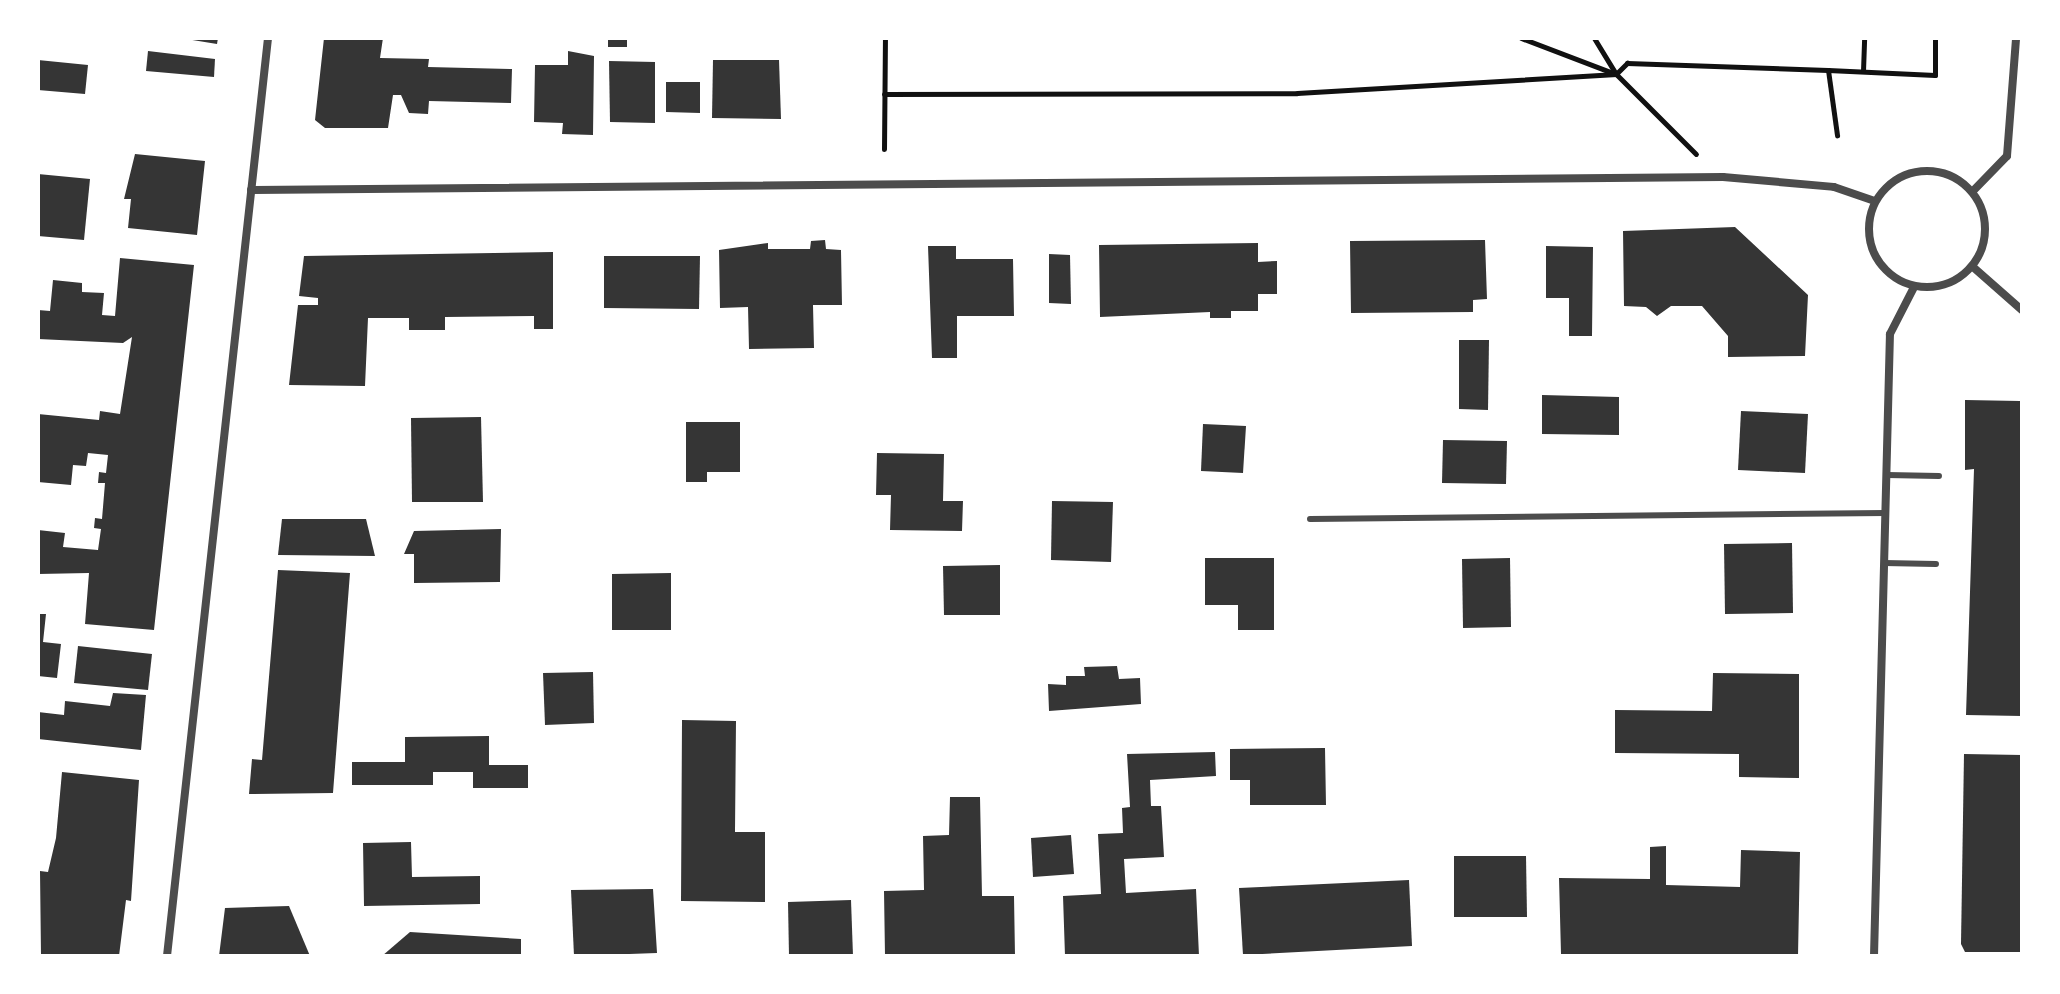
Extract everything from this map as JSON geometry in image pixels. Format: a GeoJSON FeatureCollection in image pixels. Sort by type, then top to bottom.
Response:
{"type":"FeatureCollection","features":[{"type":"Feature","properties":{"kind":"street"},"geometry":{"type":"LineString","coordinates":[[167,956],[268,38]]}},
{"type":"Feature","properties":{"kind":"street"},"geometry":{"type":"LineString","coordinates":[[1972,192],[2007,156],[2016,38]]}},
{"type":"Feature","properties":{"kind":"street"},"geometry":{"type":"LineString","coordinates":[[1921,171],[1949,175],[1972,192],[1985,217],[1984,244],[1973,267],[1944,286],[1914,287],[1890,275],[1873,253],[1868,227],[1875,201],[1895,181],[1921,171]]}},
{"type":"Feature","properties":{"kind":"street"},"geometry":{"type":"LineString","coordinates":[[251,190],[1723,177],[1834,187],[1875,201]]}},
{"type":"Feature","properties":{"kind":"street"},"geometry":{"type":"LineString","coordinates":[[1973,267],[2022,310]]}},
{"type":"Feature","properties":{"kind":"street"},"geometry":{"type":"LineString","coordinates":[[1874,956],[1890,334],[1914,287]]}},
{"type":"Feature","properties":{"kind":"lane"},"geometry":{"type":"LineString","coordinates":[[1887,475],[1939,476]]}},
{"type":"Feature","properties":{"kind":"lane"},"geometry":{"type":"LineString","coordinates":[[1310,519],[1886,513]]}},
{"type":"Feature","properties":{"kind":"lane"},"geometry":{"type":"LineString","coordinates":[[1884,563],[1936,564]]}},
{"type":"Feature","properties":{"kind":"path"},"geometry":{"type":"LineString","coordinates":[[884,149],[885,38]]}},
{"type":"Feature","properties":{"kind":"path"},"geometry":{"type":"LineString","coordinates":[[1521,38],[1616,74]]}},
{"type":"Feature","properties":{"kind":"path"},"geometry":{"type":"LineString","coordinates":[[1594,38],[1616,74],[1700,157]]}},
{"type":"Feature","properties":{"kind":"path"},"geometry":{"type":"LineString","coordinates":[[1863,71],[1864,38]]}},
{"type":"Feature","properties":{"kind":"path"},"geometry":{"type":"LineString","coordinates":[[884,94],[1297,93],[1616,74],[1627,63],[1935,75],[1935,38]]}},
{"type":"Feature","properties":{"kind":"path"},"geometry":{"type":"LineString","coordinates":[[1828,70],[1837,135]]}},
{"type":"Feature","properties":{"kind":"building"},"geometry":{"type":"Polygon","coordinates":[[[180,38],[218,38],[217,44],[180,38]]]}},
{"type":"Feature","properties":{"kind":"building"},"geometry":{"type":"Polygon","coordinates":[[[324,38],[383,38],[380,58],[429,59],[428,67],[512,69],[511,103],[429,101],[428,114],[409,113],[401,95],[393,95],[388,128],[325,128],[315,120],[324,38]]]}},
{"type":"Feature","properties":{"kind":"building"},"geometry":{"type":"Polygon","coordinates":[[[608,38],[627,38],[627,47],[608,47],[608,38]]]}},
{"type":"Feature","properties":{"kind":"building"},"geometry":{"type":"Polygon","coordinates":[[[148,51],[215,59],[214,77],[146,71],[148,51]]]}},
{"type":"Feature","properties":{"kind":"building"},"geometry":{"type":"Polygon","coordinates":[[[568,51],[594,56],[593,135],[562,134],[563,123],[534,122],[535,65],[568,65],[568,51]]]}},
{"type":"Feature","properties":{"kind":"building"},"geometry":{"type":"Polygon","coordinates":[[[38,60],[88,65],[85,94],[38,90],[38,60]]]}},
{"type":"Feature","properties":{"kind":"building"},"geometry":{"type":"Polygon","coordinates":[[[713,60],[779,60],[781,119],[712,118],[713,60]]]}},
{"type":"Feature","properties":{"kind":"building"},"geometry":{"type":"Polygon","coordinates":[[[609,61],[655,62],[655,123],[610,122],[609,61]]]}},
{"type":"Feature","properties":{"kind":"building"},"geometry":{"type":"Polygon","coordinates":[[[666,82],[700,82],[700,113],[666,112],[666,82]]]}},
{"type":"Feature","properties":{"kind":"building"},"geometry":{"type":"Polygon","coordinates":[[[135,154],[205,161],[197,235],[128,228],[131,199],[124,199],[135,154]]]}},
{"type":"Feature","properties":{"kind":"building"},"geometry":{"type":"Polygon","coordinates":[[[38,174],[90,179],[84,240],[38,236],[38,174]]]}},
{"type":"Feature","properties":{"kind":"building"},"geometry":{"type":"Polygon","coordinates":[[[1735,227],[1808,295],[1805,356],[1728,357],[1728,336],[1702,306],[1671,306],[1657,316],[1646,307],[1624,306],[1623,231],[1735,227]]]}},
{"type":"Feature","properties":{"kind":"building"},"geometry":{"type":"Polygon","coordinates":[[[825,240],[826,249],[841,250],[842,305],[813,305],[814,348],[749,349],[748,307],[720,308],[719,250],[768,243],[768,249],[810,249],[811,241],[825,240]]]}},
{"type":"Feature","properties":{"kind":"building"},"geometry":{"type":"Polygon","coordinates":[[[1485,240],[1487,299],[1473,300],[1473,312],[1351,313],[1350,241],[1485,240]]]}},
{"type":"Feature","properties":{"kind":"building"},"geometry":{"type":"Polygon","coordinates":[[[1258,243],[1258,262],[1277,261],[1277,294],[1258,294],[1258,311],[1231,311],[1231,318],[1210,318],[1210,312],[1100,317],[1099,245],[1258,243]]]}},
{"type":"Feature","properties":{"kind":"building"},"geometry":{"type":"Polygon","coordinates":[[[928,246],[956,246],[956,259],[1013,259],[1014,316],[957,316],[957,358],[932,358],[928,246]]]}},
{"type":"Feature","properties":{"kind":"building"},"geometry":{"type":"Polygon","coordinates":[[[1546,246],[1593,247],[1592,336],[1569,336],[1569,298],[1546,298],[1546,246]]]}},
{"type":"Feature","properties":{"kind":"building"},"geometry":{"type":"Polygon","coordinates":[[[553,252],[553,329],[534,329],[534,316],[445,317],[445,330],[409,330],[409,318],[368,318],[365,386],[289,385],[298,305],[318,305],[318,298],[299,296],[304,256],[553,252]]]}},
{"type":"Feature","properties":{"kind":"building"},"geometry":{"type":"Polygon","coordinates":[[[1049,254],[1070,255],[1071,304],[1049,303],[1049,254]]]}},
{"type":"Feature","properties":{"kind":"building"},"geometry":{"type":"Polygon","coordinates":[[[604,256],[700,256],[699,309],[604,308],[604,256]]]}},
{"type":"Feature","properties":{"kind":"building"},"geometry":{"type":"Polygon","coordinates":[[[120,258],[194,265],[154,630],[85,624],[89,573],[38,574],[38,530],[65,533],[63,547],[98,550],[101,529],[94,528],[95,518],[102,519],[105,483],[98,483],[99,472],[106,473],[108,455],[88,453],[86,466],[73,465],[71,485],[38,482],[38,414],[99,420],[100,411],[120,414],[132,337],[123,343],[38,339],[38,310],[50,311],[53,280],[82,283],[82,292],[104,293],[102,315],[115,316],[120,258]]]}},
{"type":"Feature","properties":{"kind":"building"},"geometry":{"type":"Polygon","coordinates":[[[1459,340],[1489,340],[1488,410],[1459,409],[1459,340]]]}},
{"type":"Feature","properties":{"kind":"building"},"geometry":{"type":"Polygon","coordinates":[[[1542,395],[1619,397],[1619,435],[1542,434],[1542,395]]]}},
{"type":"Feature","properties":{"kind":"building"},"geometry":{"type":"Polygon","coordinates":[[[1965,400],[2020,401],[2022,716],[1966,715],[1974,469],[1965,470],[1965,400]]]}},
{"type":"Feature","properties":{"kind":"building"},"geometry":{"type":"Polygon","coordinates":[[[1741,411],[1808,414],[1805,473],[1738,470],[1741,411]]]}},
{"type":"Feature","properties":{"kind":"building"},"geometry":{"type":"Polygon","coordinates":[[[481,417],[483,502],[412,502],[411,418],[481,417]]]}},
{"type":"Feature","properties":{"kind":"building"},"geometry":{"type":"Polygon","coordinates":[[[686,422],[740,422],[740,472],[707,472],[707,482],[686,482],[686,422]]]}},
{"type":"Feature","properties":{"kind":"building"},"geometry":{"type":"Polygon","coordinates":[[[1203,424],[1246,426],[1243,473],[1201,471],[1203,424]]]}},
{"type":"Feature","properties":{"kind":"building"},"geometry":{"type":"Polygon","coordinates":[[[1443,440],[1507,441],[1506,484],[1442,483],[1443,440]]]}},
{"type":"Feature","properties":{"kind":"building"},"geometry":{"type":"Polygon","coordinates":[[[877,453],[944,454],[943,501],[963,501],[962,531],[890,530],[891,495],[876,495],[877,453]]]}},
{"type":"Feature","properties":{"kind":"building"},"geometry":{"type":"Polygon","coordinates":[[[1052,501],[1113,502],[1111,562],[1051,560],[1052,501]]]}},
{"type":"Feature","properties":{"kind":"building"},"geometry":{"type":"Polygon","coordinates":[[[282,519],[366,519],[375,556],[278,555],[282,519]]]}},
{"type":"Feature","properties":{"kind":"building"},"geometry":{"type":"Polygon","coordinates":[[[501,529],[500,582],[414,583],[414,554],[404,554],[414,531],[501,529]]]}},
{"type":"Feature","properties":{"kind":"building"},"geometry":{"type":"Polygon","coordinates":[[[1792,543],[1793,613],[1725,614],[1724,544],[1792,543]]]}},
{"type":"Feature","properties":{"kind":"building"},"geometry":{"type":"Polygon","coordinates":[[[1205,558],[1274,558],[1274,630],[1238,630],[1238,605],[1205,605],[1205,558]]]}},
{"type":"Feature","properties":{"kind":"building"},"geometry":{"type":"Polygon","coordinates":[[[1510,558],[1511,627],[1463,628],[1462,559],[1510,558]]]}},
{"type":"Feature","properties":{"kind":"building"},"geometry":{"type":"Polygon","coordinates":[[[1000,565],[1000,615],[944,615],[943,566],[1000,565]]]}},
{"type":"Feature","properties":{"kind":"building"},"geometry":{"type":"Polygon","coordinates":[[[278,570],[350,573],[333,793],[249,794],[252,759],[262,760],[278,570]]]}},
{"type":"Feature","properties":{"kind":"building"},"geometry":{"type":"Polygon","coordinates":[[[671,573],[671,630],[612,630],[612,574],[671,573]]]}},
{"type":"Feature","properties":{"kind":"building"},"geometry":{"type":"Polygon","coordinates":[[[38,614],[46,614],[43,642],[61,644],[57,678],[38,676],[38,614]]]}},
{"type":"Feature","properties":{"kind":"building"},"geometry":{"type":"Polygon","coordinates":[[[78,646],[152,654],[148,690],[74,683],[78,646]]]}},
{"type":"Feature","properties":{"kind":"building"},"geometry":{"type":"Polygon","coordinates":[[[1117,666],[1119,679],[1140,678],[1141,704],[1049,711],[1048,684],[1066,685],[1066,676],[1085,676],[1084,667],[1117,666]]]}},
{"type":"Feature","properties":{"kind":"building"},"geometry":{"type":"Polygon","coordinates":[[[593,672],[594,723],[545,725],[543,673],[593,672]]]}},
{"type":"Feature","properties":{"kind":"building"},"geometry":{"type":"Polygon","coordinates":[[[1713,673],[1799,674],[1799,778],[1739,777],[1739,754],[1615,753],[1615,710],[1712,711],[1713,673]]]}},
{"type":"Feature","properties":{"kind":"building"},"geometry":{"type":"Polygon","coordinates":[[[113,693],[146,695],[141,750],[38,739],[38,712],[64,715],[65,701],[110,706],[113,693]]]}},
{"type":"Feature","properties":{"kind":"building"},"geometry":{"type":"Polygon","coordinates":[[[682,720],[736,721],[735,832],[765,832],[765,902],[681,901],[682,720]]]}},
{"type":"Feature","properties":{"kind":"building"},"geometry":{"type":"Polygon","coordinates":[[[489,736],[489,765],[528,765],[528,788],[473,788],[473,772],[433,772],[433,785],[352,785],[352,762],[405,762],[405,737],[489,736]]]}},
{"type":"Feature","properties":{"kind":"building"},"geometry":{"type":"Polygon","coordinates":[[[1325,748],[1326,805],[1250,805],[1250,780],[1230,780],[1230,749],[1325,748]]]}},
{"type":"Feature","properties":{"kind":"building"},"geometry":{"type":"Polygon","coordinates":[[[1215,752],[1216,776],[1150,780],[1151,806],[1161,806],[1164,857],[1124,859],[1126,893],[1196,889],[1199,956],[1065,956],[1063,896],[1101,894],[1098,834],[1123,833],[1122,808],[1130,807],[1127,754],[1215,752]]]}},
{"type":"Feature","properties":{"kind":"building"},"geometry":{"type":"Polygon","coordinates":[[[1964,754],[2022,755],[2022,952],[1965,952],[1961,944],[1964,754]]]}},
{"type":"Feature","properties":{"kind":"building"},"geometry":{"type":"Polygon","coordinates":[[[62,772],[139,780],[131,901],[126,900],[119,956],[41,956],[40,871],[48,872],[56,838],[62,772]]]}},
{"type":"Feature","properties":{"kind":"building"},"geometry":{"type":"Polygon","coordinates":[[[950,797],[980,797],[982,896],[1014,896],[1015,956],[885,956],[884,891],[924,890],[923,836],[949,835],[950,797]]]}},
{"type":"Feature","properties":{"kind":"building"},"geometry":{"type":"Polygon","coordinates":[[[1071,835],[1074,874],[1033,877],[1031,838],[1071,835]]]}},
{"type":"Feature","properties":{"kind":"building"},"geometry":{"type":"Polygon","coordinates":[[[411,842],[412,877],[480,876],[480,904],[364,906],[363,843],[411,842]]]}},
{"type":"Feature","properties":{"kind":"building"},"geometry":{"type":"Polygon","coordinates":[[[1666,846],[1666,885],[1740,887],[1741,850],[1800,852],[1798,956],[1561,954],[1559,878],[1650,879],[1650,847],[1666,846]]]}},
{"type":"Feature","properties":{"kind":"building"},"geometry":{"type":"Polygon","coordinates":[[[1454,856],[1526,856],[1527,917],[1454,917],[1454,856]]]}},
{"type":"Feature","properties":{"kind":"building"},"geometry":{"type":"Polygon","coordinates":[[[1409,880],[1412,946],[1243,955],[1239,888],[1409,880]]]}},
{"type":"Feature","properties":{"kind":"building"},"geometry":{"type":"Polygon","coordinates":[[[653,889],[657,953],[574,956],[571,890],[653,889]]]}},
{"type":"Feature","properties":{"kind":"building"},"geometry":{"type":"Polygon","coordinates":[[[851,900],[853,956],[789,956],[788,902],[851,900]]]}},
{"type":"Feature","properties":{"kind":"building"},"geometry":{"type":"Polygon","coordinates":[[[289,906],[310,956],[219,956],[225,908],[289,906]]]}},
{"type":"Feature","properties":{"kind":"building"},"geometry":{"type":"Polygon","coordinates":[[[410,932],[521,939],[521,956],[382,956],[410,932]]]}}]}
